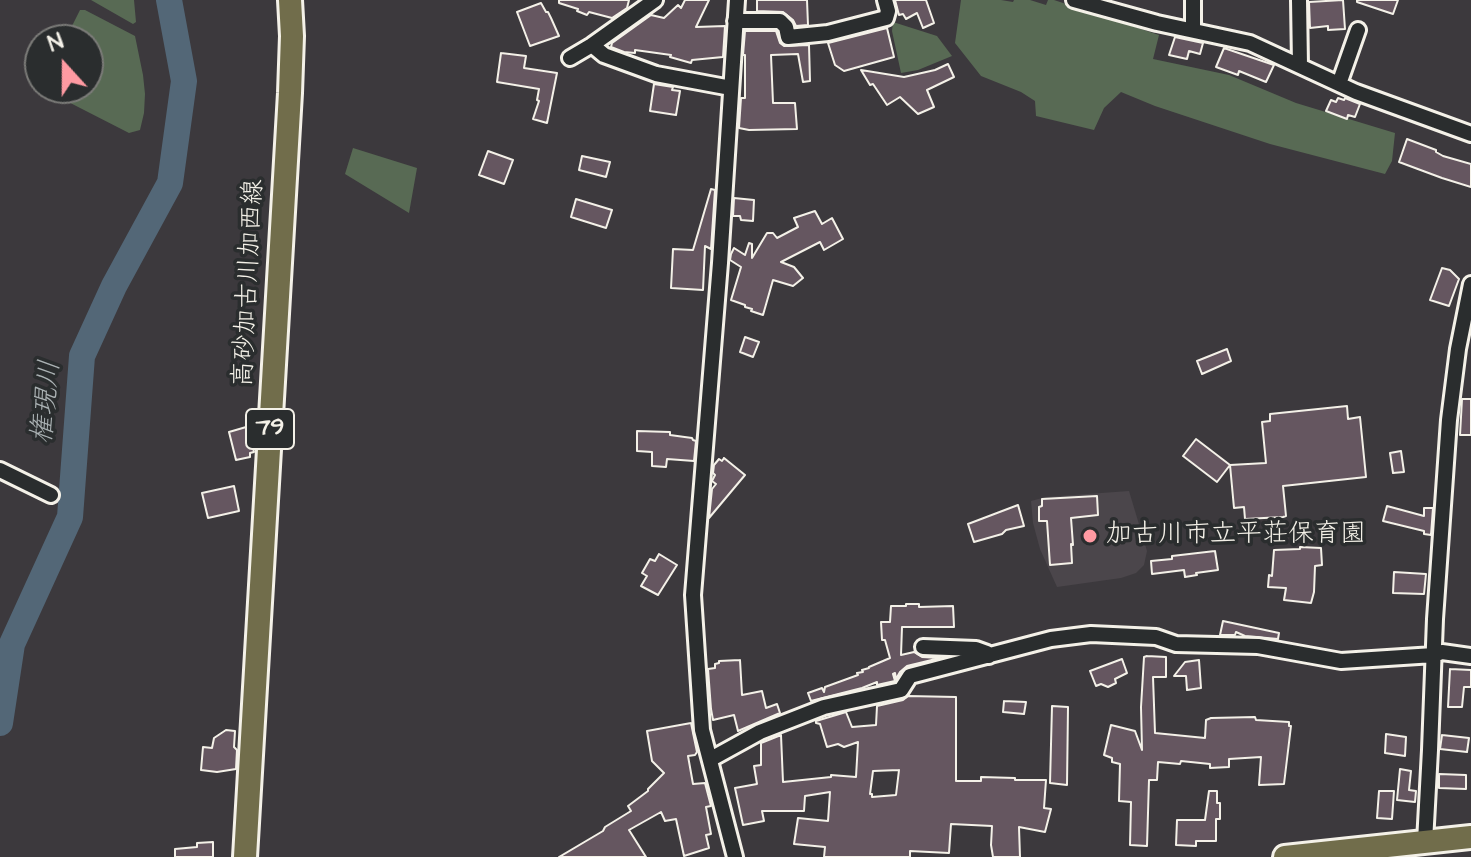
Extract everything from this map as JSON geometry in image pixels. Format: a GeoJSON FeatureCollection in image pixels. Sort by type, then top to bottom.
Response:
{"type":"FeatureCollection","features":[{"type":"Feature","properties":{"kind":"main road","name":"高砂加古川加西線"},"geometry":{"type":"LineString","coordinates":[[245,857],[290,93],[290,0]]}},
{"type":"Feature","properties":{"kind":"main road"},"geometry":{"type":"LineString","coordinates":[[1285,857],[1471,837]]}},
{"type":"Feature","properties":{"kind":"street"},"geometry":{"type":"LineString","coordinates":[[570,58],[655,0]]}},
{"type":"Feature","properties":{"kind":"street"},"geometry":{"type":"LineString","coordinates":[[735,857],[702,730],[693,595],[720,263],[737,0]]}},
{"type":"Feature","properties":{"kind":"street"},"geometry":{"type":"LineString","coordinates":[[735,21],[780,21],[784,23],[788,37],[828,33],[886,18],[885,0]]}},
{"type":"Feature","properties":{"kind":"street"},"geometry":{"type":"LineString","coordinates":[[1074,0],[1157,23],[1250,43],[1356,92],[1471,134]]}},
{"type":"Feature","properties":{"kind":"street"},"geometry":{"type":"LineString","coordinates":[[1193,0],[1193,30]]}},
{"type":"Feature","properties":{"kind":"street"},"geometry":{"type":"LineString","coordinates":[[1299,0],[1300,65]]}},
{"type":"Feature","properties":{"kind":"street"},"geometry":{"type":"LineString","coordinates":[[1339,84],[1358,30]]}},
{"type":"Feature","properties":{"kind":"street"},"geometry":{"type":"LineString","coordinates":[[592,45],[604,55],[656,74],[731,88]]}},
{"type":"Feature","properties":{"kind":"street"},"geometry":{"type":"LineString","coordinates":[[1425,842],[1435,619],[1449,420],[1458,349],[1471,284]]}},
{"type":"Feature","properties":{"kind":"street"},"geometry":{"type":"LineString","coordinates":[[0,470],[51,495]]}},
{"type":"Feature","properties":{"kind":"street"},"geometry":{"type":"LineString","coordinates":[[711,759],[760,732],[824,707],[901,690],[910,676],[1051,639],[1091,634],[1156,637],[1176,644],[1258,646],[1341,661],[1442,652],[1471,656]]}},
{"type":"Feature","properties":{"kind":"street"},"geometry":{"type":"LineString","coordinates":[[923,647],[976,649],[989,656]]}},
{"type":"Feature","properties":{"kind":"shaded area","name":"加古川市立平荘保育園"},"geometry":{"type":"Polygon","coordinates":[[[1129,491],[1147,551],[1144,565],[1136,573],[1121,578],[1057,587],[1040,549],[1031,501],[1046,497],[1129,491]]]}},
{"type":"Feature","properties":{"kind":"green space"},"geometry":{"type":"Polygon","coordinates":[[[91,0],[134,0],[136,22],[133,24],[91,0]]]}},
{"type":"Feature","properties":{"kind":"green space"},"geometry":{"type":"Polygon","coordinates":[[[961,0],[1030,0],[1046,5],[1048,0],[1054,0],[1159,35],[1153,59],[1229,75],[1296,103],[1395,133],[1392,161],[1385,174],[1270,144],[1121,92],[1104,108],[1094,130],[1036,116],[1035,101],[981,76],[955,43],[961,0]]]}},
{"type":"Feature","properties":{"kind":"green space"},"geometry":{"type":"Polygon","coordinates":[[[80,10],[85,10],[135,36],[145,94],[140,130],[129,133],[72,104],[104,104],[104,24],[73,24],[80,10]]]}},
{"type":"Feature","properties":{"kind":"green space"},"geometry":{"type":"Polygon","coordinates":[[[893,22],[937,36],[952,56],[918,70],[901,73],[893,22]]]}},
{"type":"Feature","properties":{"kind":"green space"},"geometry":{"type":"Polygon","coordinates":[[[353,148],[417,168],[409,213],[345,174],[353,148]]]}},
{"type":"Feature","properties":{"kind":"building"},"geometry":{"type":"Polygon","coordinates":[[[559,0],[629,0],[627,8],[612,18],[589,12],[587,15],[559,3],[559,0]]]}},
{"type":"Feature","properties":{"kind":"building"},"geometry":{"type":"Polygon","coordinates":[[[685,0],[709,0],[696,27],[725,26],[723,57],[692,60],[691,63],[671,55],[635,50],[635,53],[624,52],[611,47],[612,43],[651,15],[664,18],[678,5],[681,8],[685,0]]]}},
{"type":"Feature","properties":{"kind":"building"},"geometry":{"type":"Polygon","coordinates":[[[757,0],[807,0],[808,25],[796,26],[783,12],[757,11],[757,0]]]}},
{"type":"Feature","properties":{"kind":"building"},"geometry":{"type":"Polygon","coordinates":[[[895,0],[926,0],[934,23],[923,28],[917,13],[906,19],[903,14],[899,15],[895,0]]]}},
{"type":"Feature","properties":{"kind":"building"},"geometry":{"type":"Polygon","coordinates":[[[1343,0],[1345,29],[1328,30],[1328,26],[1310,28],[1309,2],[1343,0]]]}},
{"type":"Feature","properties":{"kind":"building"},"geometry":{"type":"Polygon","coordinates":[[[1357,0],[1398,0],[1393,14],[1357,0]]]}},
{"type":"Feature","properties":{"kind":"building"},"geometry":{"type":"Polygon","coordinates":[[[541,3],[559,36],[530,46],[517,12],[541,3]]]}},
{"type":"Feature","properties":{"kind":"building"},"geometry":{"type":"Polygon","coordinates":[[[887,28],[894,57],[844,71],[835,65],[828,43],[887,28]]]}},
{"type":"Feature","properties":{"kind":"building"},"geometry":{"type":"Polygon","coordinates":[[[745,31],[776,31],[784,46],[809,45],[810,81],[803,82],[798,54],[771,55],[773,103],[795,103],[797,129],[739,128],[741,98],[745,98],[745,31]]]}},
{"type":"Feature","properties":{"kind":"building"},"geometry":{"type":"Polygon","coordinates":[[[1175,37],[1203,43],[1200,54],[1189,51],[1187,59],[1169,55],[1175,37]]]}},
{"type":"Feature","properties":{"kind":"building"},"geometry":{"type":"Polygon","coordinates":[[[1224,48],[1274,65],[1266,82],[1239,71],[1238,75],[1216,67],[1224,48]]]}},
{"type":"Feature","properties":{"kind":"building"},"geometry":{"type":"Polygon","coordinates":[[[501,53],[526,56],[524,68],[557,73],[547,123],[533,119],[539,89],[497,82],[501,53]]]}},
{"type":"Feature","properties":{"kind":"building"},"geometry":{"type":"Polygon","coordinates":[[[948,64],[954,77],[927,90],[934,107],[918,114],[900,97],[887,105],[861,70],[904,77],[948,64]]]}},
{"type":"Feature","properties":{"kind":"building"},"geometry":{"type":"Polygon","coordinates":[[[654,84],[680,91],[676,115],[650,111],[654,84]]]}},
{"type":"Feature","properties":{"kind":"building"},"geometry":{"type":"Polygon","coordinates":[[[1338,98],[1360,104],[1355,117],[1348,115],[1347,119],[1326,111],[1331,100],[1336,102],[1338,98]]]}},
{"type":"Feature","properties":{"kind":"building"},"geometry":{"type":"Polygon","coordinates":[[[1407,139],[1436,150],[1443,156],[1471,164],[1471,187],[1399,162],[1407,139]]]}},
{"type":"Feature","properties":{"kind":"building"},"geometry":{"type":"Polygon","coordinates":[[[488,151],[513,160],[504,184],[479,175],[488,151]]]}},
{"type":"Feature","properties":{"kind":"building"},"geometry":{"type":"Polygon","coordinates":[[[582,156],[610,162],[606,177],[579,170],[582,156]]]}},
{"type":"Feature","properties":{"kind":"building"},"geometry":{"type":"Polygon","coordinates":[[[711,189],[715,190],[711,249],[705,246],[703,290],[671,288],[673,249],[693,250],[711,189]]]}},
{"type":"Feature","properties":{"kind":"building"},"geometry":{"type":"Polygon","coordinates":[[[734,198],[754,200],[753,221],[733,216],[734,198]]]}},
{"type":"Feature","properties":{"kind":"building"},"geometry":{"type":"Polygon","coordinates":[[[576,199],[612,210],[606,228],[571,217],[576,199]]]}},
{"type":"Feature","properties":{"kind":"building"},"geometry":{"type":"Polygon","coordinates":[[[815,211],[822,224],[832,218],[843,239],[824,250],[820,242],[781,262],[794,267],[803,278],[793,286],[773,280],[763,315],[731,300],[741,267],[730,260],[734,248],[745,255],[749,243],[752,244],[752,258],[767,233],[773,233],[777,238],[798,227],[794,218],[815,211]]]}},
{"type":"Feature","properties":{"kind":"building"},"geometry":{"type":"Polygon","coordinates":[[[1442,268],[1450,270],[1459,279],[1449,306],[1430,300],[1442,268]]]}},
{"type":"Feature","properties":{"kind":"building"},"geometry":{"type":"Polygon","coordinates":[[[745,337],[759,342],[753,357],[740,352],[745,337]]]}},
{"type":"Feature","properties":{"kind":"building"},"geometry":{"type":"Polygon","coordinates":[[[1227,349],[1231,361],[1202,374],[1197,361],[1227,349]]]}},
{"type":"Feature","properties":{"kind":"building"},"geometry":{"type":"Polygon","coordinates":[[[1462,399],[1471,399],[1471,435],[1460,435],[1462,399]]]}},
{"type":"Feature","properties":{"kind":"building"},"geometry":{"type":"Polygon","coordinates":[[[1347,406],[1348,419],[1360,417],[1366,477],[1283,486],[1286,516],[1283,517],[1245,519],[1244,507],[1234,508],[1230,465],[1266,463],[1262,422],[1270,421],[1270,414],[1347,406]]]}},
{"type":"Feature","properties":{"kind":"building"},"geometry":{"type":"Polygon","coordinates":[[[253,425],[256,435],[255,443],[252,443],[254,452],[250,453],[250,457],[236,460],[229,432],[253,425]]]}},
{"type":"Feature","properties":{"kind":"building"},"geometry":{"type":"Polygon","coordinates":[[[637,431],[670,432],[670,435],[692,438],[696,441],[694,461],[667,459],[666,467],[652,466],[652,452],[637,451],[637,431]]]}},
{"type":"Feature","properties":{"kind":"building"},"geometry":{"type":"Polygon","coordinates":[[[1196,439],[1230,465],[1217,482],[1183,456],[1196,439]]]}},
{"type":"Feature","properties":{"kind":"building"},"geometry":{"type":"Polygon","coordinates":[[[1401,451],[1404,472],[1393,473],[1390,453],[1401,451]]]}},
{"type":"Feature","properties":{"kind":"building"},"geometry":{"type":"Polygon","coordinates":[[[724,458],[745,475],[709,518],[712,489],[716,484],[712,481],[714,465],[724,458]]]}},
{"type":"Feature","properties":{"kind":"building"},"geometry":{"type":"Polygon","coordinates":[[[234,486],[239,511],[208,518],[202,493],[234,486]]]}},
{"type":"Feature","properties":{"kind":"building"},"geometry":{"type":"Polygon","coordinates":[[[1097,496],[1098,515],[1071,518],[1072,563],[1050,565],[1047,521],[1039,521],[1042,499],[1097,496]]]}},
{"type":"Feature","properties":{"kind":"building"},"geometry":{"type":"Polygon","coordinates":[[[1018,505],[1024,526],[974,542],[968,524],[1018,505]]]}},
{"type":"Feature","properties":{"kind":"building"},"geometry":{"type":"Polygon","coordinates":[[[1387,506],[1424,516],[1424,508],[1433,508],[1431,535],[1383,521],[1387,506]]]}},
{"type":"Feature","properties":{"kind":"building"},"geometry":{"type":"Polygon","coordinates":[[[1321,548],[1322,565],[1315,566],[1311,603],[1284,600],[1286,588],[1268,587],[1274,550],[1321,548]]]}},
{"type":"Feature","properties":{"kind":"building"},"geometry":{"type":"Polygon","coordinates":[[[1215,551],[1218,570],[1185,577],[1184,570],[1152,574],[1151,561],[1215,551]]]}},
{"type":"Feature","properties":{"kind":"building"},"geometry":{"type":"Polygon","coordinates":[[[659,554],[677,565],[658,595],[641,586],[647,576],[642,573],[650,559],[655,561],[659,554]]]}},
{"type":"Feature","properties":{"kind":"building"},"geometry":{"type":"Polygon","coordinates":[[[1394,572],[1426,574],[1424,594],[1393,593],[1394,572]]]}},
{"type":"Feature","properties":{"kind":"building"},"geometry":{"type":"Polygon","coordinates":[[[919,604],[919,607],[953,606],[954,627],[902,627],[901,655],[914,652],[922,657],[940,658],[907,666],[896,679],[893,674],[895,681],[877,685],[877,682],[811,701],[808,693],[822,688],[824,692],[825,687],[858,675],[862,670],[890,658],[885,640],[882,640],[881,622],[890,622],[891,606],[919,604]]]}},
{"type":"Feature","properties":{"kind":"building"},"geometry":{"type":"Polygon","coordinates":[[[1223,621],[1279,633],[1278,639],[1245,636],[1236,632],[1235,635],[1220,635],[1223,621]]]}},
{"type":"Feature","properties":{"kind":"building"},"geometry":{"type":"Polygon","coordinates":[[[1144,657],[1166,657],[1166,677],[1153,677],[1155,733],[1205,738],[1206,720],[1211,718],[1255,717],[1256,720],[1289,722],[1291,726],[1284,784],[1259,785],[1261,757],[1229,759],[1229,767],[1210,768],[1210,764],[1158,762],[1157,780],[1149,780],[1147,846],[1130,845],[1131,802],[1119,801],[1120,764],[1104,755],[1111,725],[1135,731],[1142,750],[1141,707],[1144,657]]]}},
{"type":"Feature","properties":{"kind":"building"},"geometry":{"type":"Polygon","coordinates":[[[1122,659],[1127,673],[1108,687],[1101,684],[1096,686],[1090,671],[1122,659]]]}},
{"type":"Feature","properties":{"kind":"building"},"geometry":{"type":"Polygon","coordinates":[[[740,660],[742,695],[762,691],[766,708],[777,704],[780,713],[738,731],[734,715],[713,720],[708,669],[715,668],[719,661],[740,660]]]}},
{"type":"Feature","properties":{"kind":"building"},"geometry":{"type":"Polygon","coordinates":[[[1199,660],[1201,688],[1187,690],[1186,676],[1174,676],[1185,662],[1199,660]]]}},
{"type":"Feature","properties":{"kind":"building"},"geometry":{"type":"Polygon","coordinates":[[[1450,669],[1471,670],[1471,687],[1464,687],[1462,707],[1448,707],[1450,669]]]}},
{"type":"Feature","properties":{"kind":"building"},"geometry":{"type":"Polygon","coordinates":[[[908,696],[956,697],[956,781],[981,781],[981,777],[1046,780],[1044,808],[1051,809],[1045,832],[1019,827],[1020,857],[993,857],[992,826],[951,824],[949,853],[910,851],[910,857],[824,857],[825,847],[794,844],[798,818],[828,821],[830,792],[805,796],[804,811],[762,811],[764,821],[743,825],[735,788],[757,784],[754,766],[761,765],[761,743],[781,735],[783,782],[831,775],[856,777],[858,742],[844,747],[838,744],[827,747],[820,724],[816,721],[846,712],[852,727],[876,725],[877,706],[908,696]],[[899,770],[873,771],[872,797],[896,795],[899,770]]]}},
{"type":"Feature","properties":{"kind":"building"},"geometry":{"type":"Polygon","coordinates":[[[1004,701],[1026,702],[1024,714],[1003,712],[1004,701]]]}},
{"type":"Feature","properties":{"kind":"building"},"geometry":{"type":"Polygon","coordinates":[[[1052,706],[1068,707],[1067,785],[1050,783],[1052,706]]]}},
{"type":"Feature","properties":{"kind":"building"},"geometry":{"type":"Polygon","coordinates":[[[691,723],[697,752],[688,756],[693,784],[705,783],[711,806],[706,807],[711,834],[706,835],[709,848],[684,856],[676,819],[665,821],[661,812],[629,830],[646,857],[559,857],[631,811],[628,806],[648,791],[664,773],[652,761],[647,731],[691,723]]]}},
{"type":"Feature","properties":{"kind":"building"},"geometry":{"type":"Polygon","coordinates":[[[226,730],[235,731],[236,769],[217,772],[201,770],[203,747],[212,748],[214,738],[226,730]]]}},
{"type":"Feature","properties":{"kind":"building"},"geometry":{"type":"Polygon","coordinates":[[[1386,734],[1406,737],[1405,756],[1385,753],[1386,734]]]}},
{"type":"Feature","properties":{"kind":"building"},"geometry":{"type":"Polygon","coordinates":[[[1442,735],[1469,738],[1467,752],[1440,749],[1442,735]]]}},
{"type":"Feature","properties":{"kind":"building"},"geometry":{"type":"Polygon","coordinates":[[[1400,769],[1411,771],[1409,790],[1416,791],[1415,802],[1397,800],[1400,769]]]}},
{"type":"Feature","properties":{"kind":"building"},"geometry":{"type":"Polygon","coordinates":[[[1439,774],[1466,775],[1466,789],[1439,788],[1439,774]]]}},
{"type":"Feature","properties":{"kind":"building"},"geometry":{"type":"Polygon","coordinates":[[[1209,791],[1217,791],[1217,803],[1220,803],[1216,841],[1196,841],[1196,846],[1176,845],[1177,820],[1205,820],[1209,791]]]}},
{"type":"Feature","properties":{"kind":"building"},"geometry":{"type":"Polygon","coordinates":[[[1379,791],[1394,791],[1392,819],[1377,818],[1379,791]]]}},
{"type":"Feature","properties":{"kind":"building"},"geometry":{"type":"Polygon","coordinates":[[[213,842],[213,857],[175,857],[175,849],[213,842]]]}},
{"type":"Feature","properties":{"kind":"waterway","name":"権現川"},"geometry":{"type":"LineString","coordinates":[[0,723],[12,644],[70,517],[82,356],[114,286],[170,183],[184,81],[169,0]]}},
{"type":"Feature","properties":{"kind":"place","name":"加古川市立平荘保育園"},"geometry":{"type":"Point","coordinates":[1090,536]}}]}
